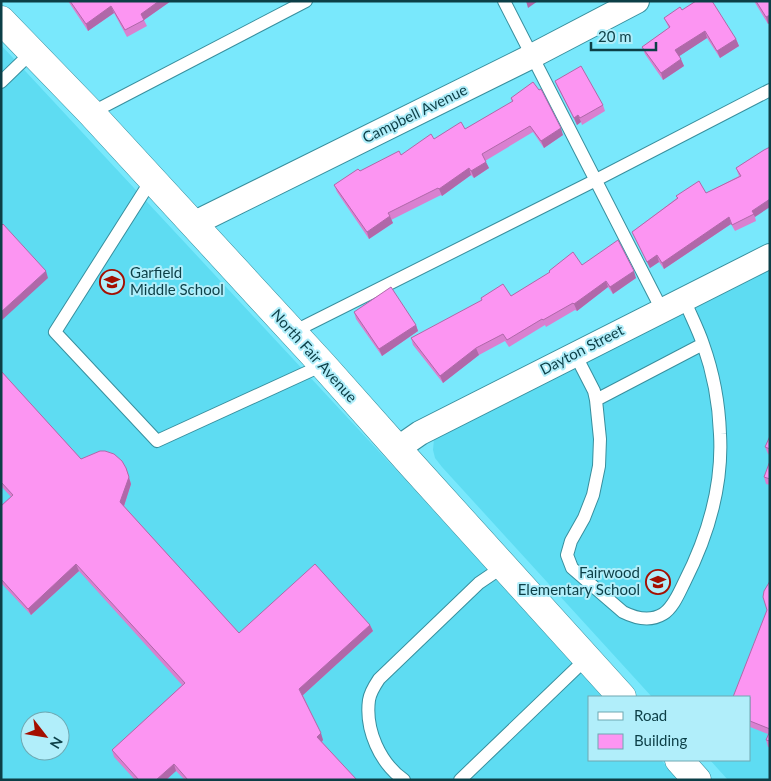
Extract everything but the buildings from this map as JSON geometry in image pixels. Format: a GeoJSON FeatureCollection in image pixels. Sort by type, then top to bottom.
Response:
{"type":"FeatureCollection","features":[{"type":"Feature","properties":{"kind":"street","name":"Campbell Avenue"},"geometry":{"type":"LineString","coordinates":[[193,224],[532,56],[637,1]]}},
{"type":"Feature","properties":{"kind":"street","name":"North Fair Avenue"},"geometry":{"type":"LineString","coordinates":[[1,20],[91,113],[323,364],[397,449],[621,696]]}},
{"type":"Feature","properties":{"kind":"street","name":"Dayton Street"},"geometry":{"type":"LineString","coordinates":[[397,449],[420,433],[770,256]]}},
{"type":"Feature","properties":{"kind":"street"},"geometry":{"type":"LineString","coordinates":[[680,761],[697,780]]}},
{"type":"Feature","properties":{"kind":"lane"},"geometry":{"type":"LineString","coordinates":[[91,113],[306,1]]}},
{"type":"Feature","properties":{"kind":"lane"},"geometry":{"type":"LineString","coordinates":[[504,1],[662,310]]}},
{"type":"Feature","properties":{"kind":"lane"},"geometry":{"type":"LineString","coordinates":[[1,82],[32,52]]}},
{"type":"Feature","properties":{"kind":"lane"},"geometry":{"type":"LineString","coordinates":[[293,332],[596,180],[770,90]]}},
{"type":"Feature","properties":{"kind":"lane"},"geometry":{"type":"LineString","coordinates":[[152,179],[55,332],[157,441],[323,364]]}},
{"type":"Feature","properties":{"kind":"lane"},"geometry":{"type":"LineString","coordinates":[[575,354],[594,391],[596,400],[600,439],[599,466],[593,495],[584,518],[571,541],[567,555],[572,568],[623,612],[632,617],[653,618],[664,614],[676,599],[695,560],[714,508],[720,467],[720,433],[716,396],[703,344],[684,299]]}},
{"type":"Feature","properties":{"kind":"lane"},"geometry":{"type":"LineString","coordinates":[[596,400],[703,344]]}},
{"type":"Feature","properties":{"kind":"lane"},"geometry":{"type":"LineString","coordinates":[[404,780],[394,772],[376,746],[368,724],[369,698],[379,679],[479,583],[504,566]]}},
{"type":"Feature","properties":{"kind":"lane"},"geometry":{"type":"LineString","coordinates":[[460,780],[587,658]]}},
{"type":"Feature","properties":{"kind":"shaded area","name":"Garfield Middle School"},"geometry":{"type":"Polygon","coordinates":[[[1,45],[400,474],[603,696],[588,696],[588,761],[662,761],[679,780],[1,780],[1,45]]]}},
{"type":"Feature","properties":{"kind":"shaded area","name":"Fairwood Elementary School"},"geometry":{"type":"Polygon","coordinates":[[[770,268],[770,780],[728,780],[711,761],[751,761],[751,696],[651,696],[442,467],[435,458],[433,450],[434,439],[770,268]]]}},
{"type":"Feature","properties":{"kind":"place","name":"Garfield Middle School"},"geometry":{"type":"Point","coordinates":[112,282]}},
{"type":"Feature","properties":{"kind":"place","name":"Fairwood Elementary School"},"geometry":{"type":"Point","coordinates":[658,582]}}]}
